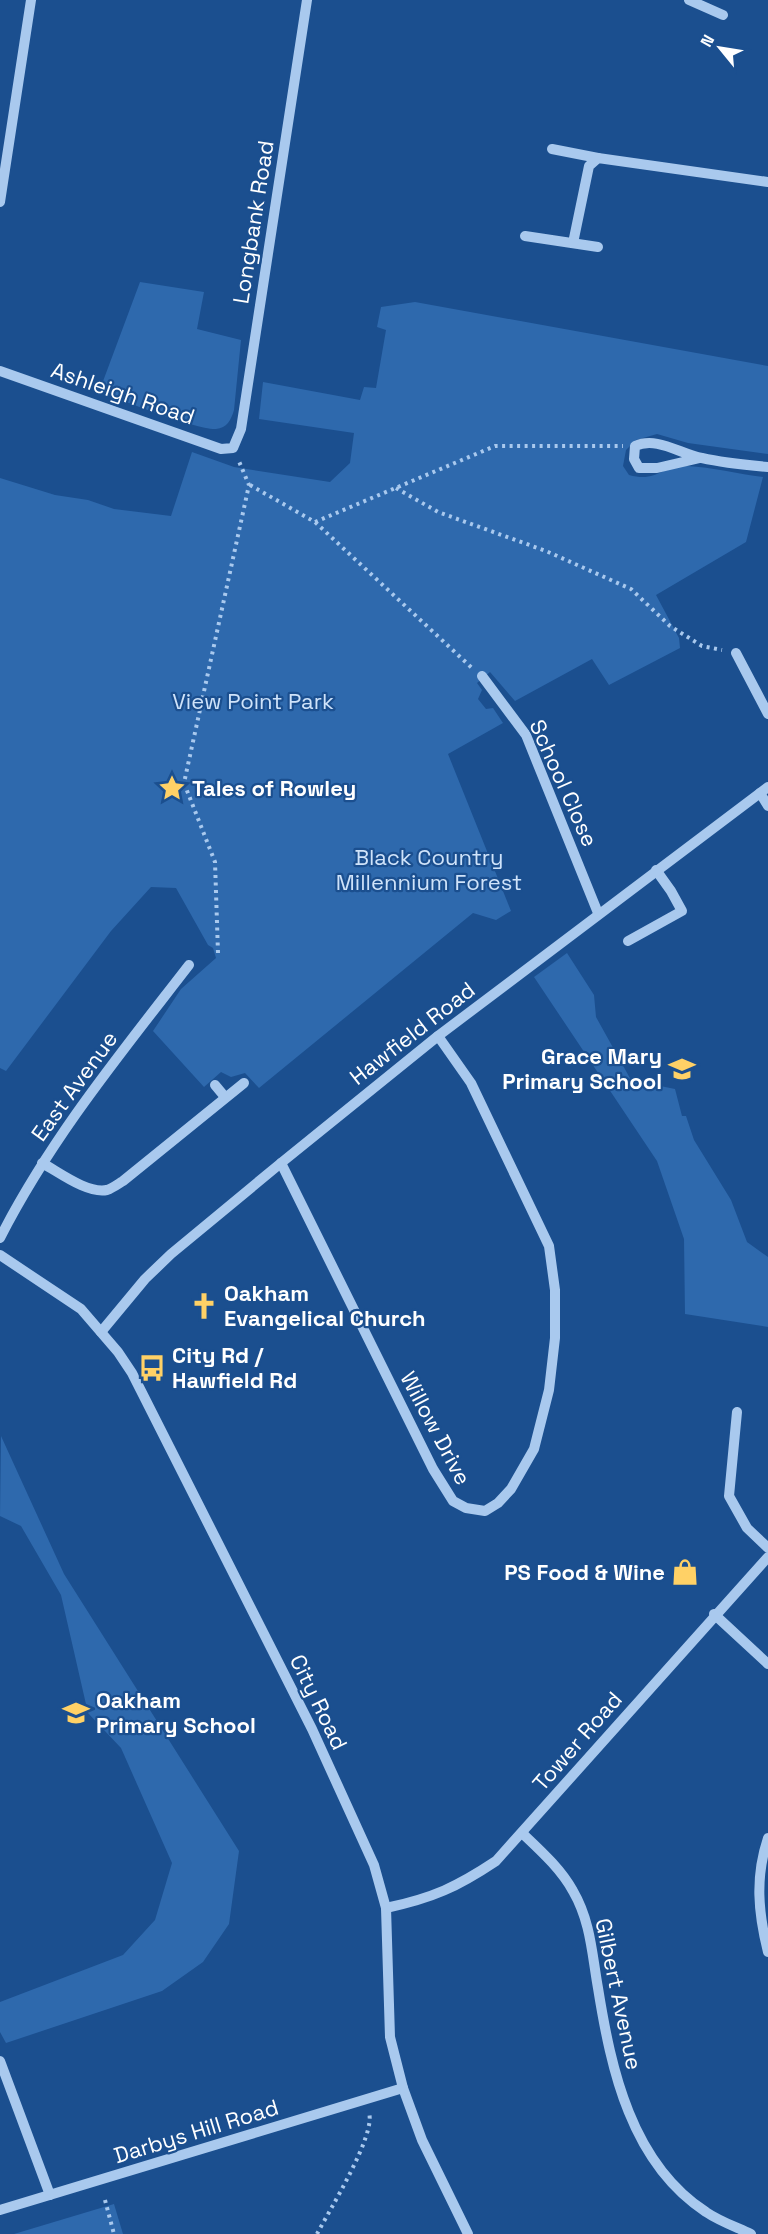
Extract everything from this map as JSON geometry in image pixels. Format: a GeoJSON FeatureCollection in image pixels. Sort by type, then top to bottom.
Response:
{"type":"FeatureCollection","features":[{"type":"Feature","properties":{"kind":"street"},"geometry":{"type":"LineString","coordinates":[[0,202],[31,0]]}},
{"type":"Feature","properties":{"kind":"street","name":"Longbank Road"},"geometry":{"type":"LineString","coordinates":[[233,448],[242,429],[307,0]]}},
{"type":"Feature","properties":{"kind":"street"},"geometry":{"type":"LineString","coordinates":[[689,0],[723,15]]}},
{"type":"Feature","properties":{"kind":"street"},"geometry":{"type":"LineString","coordinates":[[552,149],[598,158],[768,182]]}},
{"type":"Feature","properties":{"kind":"street"},"geometry":{"type":"LineString","coordinates":[[573,243],[589,166],[598,158]]}},
{"type":"Feature","properties":{"kind":"street"},"geometry":{"type":"LineString","coordinates":[[525,236],[598,247]]}},
{"type":"Feature","properties":{"kind":"street","name":"Ashleigh Road"},"geometry":{"type":"LineString","coordinates":[[0,371],[221,449],[233,448]]}},
{"type":"Feature","properties":{"kind":"street"},"geometry":{"type":"LineString","coordinates":[[700,458],[657,468],[639,468],[634,459],[634,446],[644,441],[700,458],[768,467]]}},
{"type":"Feature","properties":{"kind":"street"},"geometry":{"type":"LineString","coordinates":[[736,653],[768,714]]}},
{"type":"Feature","properties":{"kind":"street","name":"School Close"},"geometry":{"type":"LineString","coordinates":[[482,676],[526,735],[598,913]]}},
{"type":"Feature","properties":{"kind":"street"},"geometry":{"type":"LineString","coordinates":[[764,790],[768,806]]}},
{"type":"Feature","properties":{"kind":"street","name":"Hawfield Road"},"geometry":{"type":"LineString","coordinates":[[101,1332],[145,1279],[171,1254],[281,1163],[438,1036],[598,913],[764,790]]}},
{"type":"Feature","properties":{"kind":"street"},"geometry":{"type":"LineString","coordinates":[[628,941],[681,911],[672,891],[656,870]]}},
{"type":"Feature","properties":{"kind":"street","name":"East Avenue"},"geometry":{"type":"LineString","coordinates":[[0,1238],[42,1163],[81,1105],[189,965]]}},
{"type":"Feature","properties":{"kind":"street","name":"Willow Drive"},"geometry":{"type":"LineString","coordinates":[[281,1163],[433,1469],[453,1501],[466,1508],[485,1511],[498,1503],[512,1489],[534,1449],[553,1359],[555,1290],[549,1246],[531,1206],[471,1083],[438,1036]]}},
{"type":"Feature","properties":{"kind":"street"},"geometry":{"type":"LineString","coordinates":[[42,1163],[98,1191],[109,1190],[244,1083]]}},
{"type":"Feature","properties":{"kind":"street"},"geometry":{"type":"LineString","coordinates":[[215,1084],[225,1097]]}},
{"type":"Feature","properties":{"kind":"street","name":"City Road"},"geometry":{"type":"LineString","coordinates":[[0,1256],[81,1309],[132,1373],[312,1729],[374,1865],[386,1908],[390,2037],[403,2088],[422,2140],[468,2234]]}},
{"type":"Feature","properties":{"kind":"street"},"geometry":{"type":"LineString","coordinates":[[737,1412],[729,1496],[747,1528],[768,1548]]}},
{"type":"Feature","properties":{"kind":"street","name":"Tower Road"},"geometry":{"type":"LineString","coordinates":[[386,1908],[421,1900],[457,1887],[496,1861],[714,1614],[768,1557]]}},
{"type":"Feature","properties":{"kind":"street"},"geometry":{"type":"LineString","coordinates":[[714,1614],[768,1664]]}},
{"type":"Feature","properties":{"kind":"street","name":"Gilbert Avenue"},"geometry":{"type":"LineString","coordinates":[[522,1833],[549,1858],[573,1892],[590,1933],[609,2057],[630,2118],[644,2143],[658,2165],[695,2204],[706,2212],[751,2234]]}},
{"type":"Feature","properties":{"kind":"street"},"geometry":{"type":"LineString","coordinates":[[768,1838],[760,1863],[759,1918],[768,1952]]}},
{"type":"Feature","properties":{"kind":"street"},"geometry":{"type":"LineString","coordinates":[[0,2061],[50,2195]]}},
{"type":"Feature","properties":{"kind":"street","name":"Darbys Hill Road"},"geometry":{"type":"LineString","coordinates":[[0,2210],[403,2088]]}},
{"type":"Feature","properties":{"kind":"path"},"geometry":{"type":"LineString","coordinates":[[315,522],[495,446],[634,446]]}},
{"type":"Feature","properties":{"kind":"path"},"geometry":{"type":"LineString","coordinates":[[218,953],[215,862],[184,783],[249,485],[233,448]]}},
{"type":"Feature","properties":{"kind":"path"},"geometry":{"type":"LineString","coordinates":[[249,485],[315,522],[482,676]]}},
{"type":"Feature","properties":{"kind":"path"},"geometry":{"type":"LineString","coordinates":[[396,488],[438,512],[546,550],[631,589],[670,626],[702,646],[736,653]]}},
{"type":"Feature","properties":{"kind":"path"},"geometry":{"type":"LineString","coordinates":[[317,2234],[365,2144],[370,2118],[364,2101]]}},
{"type":"Feature","properties":{"kind":"path"},"geometry":{"type":"LineString","coordinates":[[105,2200],[114,2234]]}},
{"type":"Feature","properties":{"kind":"path"},"geometry":{"type":"LineString","coordinates":[[109,2234],[112,2228]]}},
{"type":"Feature","properties":{"kind":"green space"},"geometry":{"type":"Polygon","coordinates":[[[140,282],[204,292],[197,329],[241,340],[234,410],[230,420],[223,427],[216,429],[193,425],[99,392],[140,282]]]}},
{"type":"Feature","properties":{"kind":"green space","name":"View Point Park"},"geometry":{"type":"Polygon","coordinates":[[[415,302],[768,366],[768,454],[688,443],[657,434],[636,440],[626,450],[623,466],[629,475],[639,477],[647,477],[678,466],[687,466],[763,477],[746,542],[656,595],[679,638],[680,648],[609,685],[592,659],[515,701],[490,672],[477,683],[482,690],[478,699],[486,709],[493,708],[503,723],[448,754],[511,911],[496,920],[473,913],[259,1088],[245,1073],[231,1077],[221,1072],[204,1087],[153,1031],[181,989],[216,958],[213,948],[208,945],[176,888],[151,887],[111,931],[6,1071],[0,1068],[0,478],[55,495],[88,500],[114,509],[171,516],[192,452],[234,467],[330,482],[350,463],[354,433],[259,419],[263,382],[360,400],[364,387],[376,388],[386,330],[377,327],[381,307],[415,302]]]}},
{"type":"Feature","properties":{"kind":"green space"},"geometry":{"type":"Polygon","coordinates":[[[567,953],[594,995],[596,1017],[631,1080],[675,1089],[682,1116],[686,1116],[694,1140],[731,1200],[747,1242],[768,1257],[768,1327],[685,1314],[684,1239],[657,1161],[534,977],[567,953]]]}},
{"type":"Feature","properties":{"kind":"green space"},"geometry":{"type":"Polygon","coordinates":[[[1,1436],[64,1574],[239,1851],[229,1924],[203,1962],[162,1991],[6,2043],[0,2032],[0,2002],[123,1955],[155,1920],[172,1863],[121,1748],[88,1713],[61,1595],[21,1526],[0,1516],[1,1436]]]}},
{"type":"Feature","properties":{"kind":"green space"},"geometry":{"type":"Polygon","coordinates":[[[114,2204],[123,2234],[14,2234],[114,2204]]]}},
{"type":"Feature","properties":{"kind":"place","name":"Tales of Rowley"},"geometry":{"type":"Point","coordinates":[172,788]}},
{"type":"Feature","properties":{"kind":"place","name":"Grace Mary Primary School"},"geometry":{"type":"Point","coordinates":[682,1069]}},
{"type":"Feature","properties":{"kind":"place","name":"Oakham Evangelical Church"},"geometry":{"type":"Point","coordinates":[204,1306]}},
{"type":"Feature","properties":{"kind":"place","name":"City Rd / Hawfield Rd"},"geometry":{"type":"Point","coordinates":[152,1368]}},
{"type":"Feature","properties":{"kind":"place","name":"PS Food & Wine"},"geometry":{"type":"Point","coordinates":[685,1572]}},
{"type":"Feature","properties":{"kind":"place","name":"Oakham Primary School"},"geometry":{"type":"Point","coordinates":[76,1713]}},
{"type":"Feature","properties":{"kind":"park label","name":"Black Country Millennium Forest"},"geometry":{"type":"Point","coordinates":[429,870]}}]}
